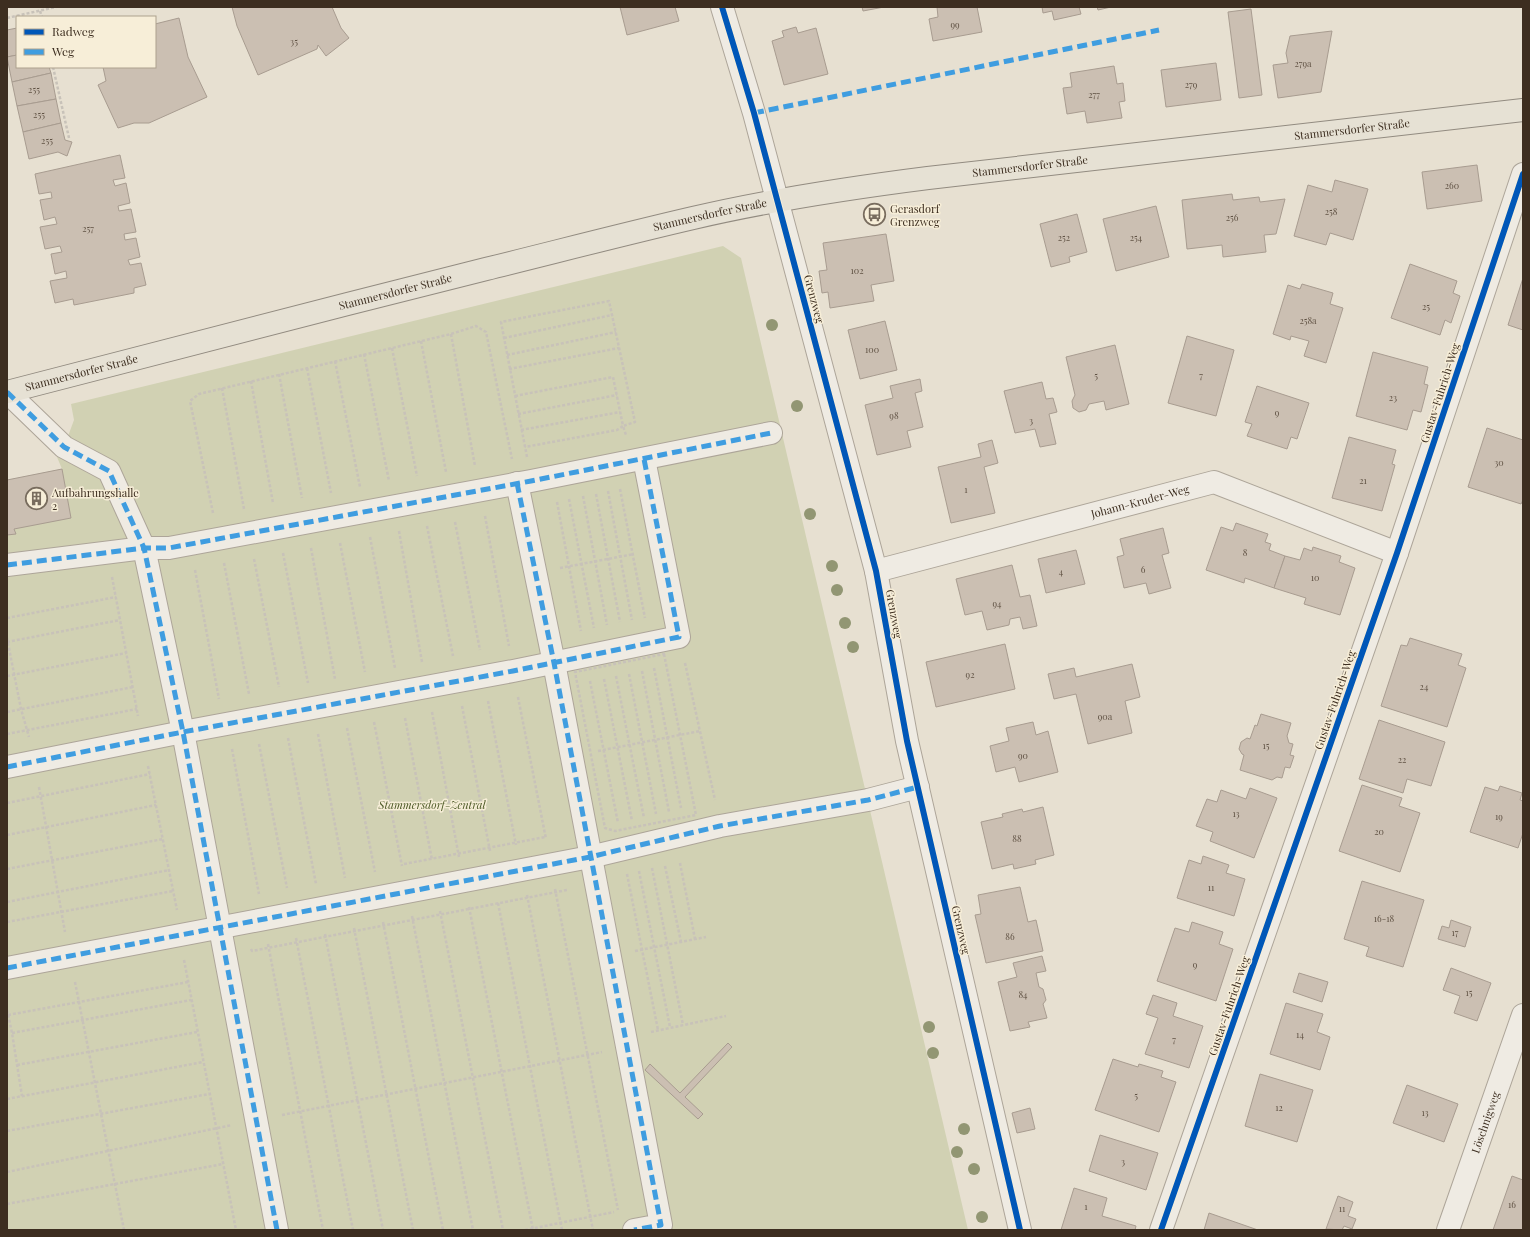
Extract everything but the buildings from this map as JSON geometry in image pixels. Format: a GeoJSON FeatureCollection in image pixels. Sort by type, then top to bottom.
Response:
{"type":"FeatureCollection","features":[{"type":"Feature","properties":{"kind":"main road","name":"Stammersdorfer Straße"},"geometry":{"type":"LineString","coordinates":[[7,392],[299,316],[586,244],[695,217],[778,201],[928,178],[1523,110]]}},
{"type":"Feature","properties":{"kind":"street","name":"Grenzweg"},"geometry":{"type":"LineString","coordinates":[[722,7],[754,113],[876,571],[907,741],[1020,1230]]}},
{"type":"Feature","properties":{"kind":"street","name":"Gustav-Fuhrich-Weg"},"geometry":{"type":"LineString","coordinates":[[1161,1230],[1397,552],[1523,174]]}},
{"type":"Feature","properties":{"kind":"street"},"geometry":{"type":"LineString","coordinates":[[7,392],[64,447],[109,471],[144,548],[183,732],[278,1230]]}},
{"type":"Feature","properties":{"kind":"street"},"geometry":{"type":"LineString","coordinates":[[7,565],[144,548],[169,548],[524,482],[771,433]]}},
{"type":"Feature","properties":{"kind":"street"},"geometry":{"type":"LineString","coordinates":[[7,767],[183,732],[513,671],[679,637],[662,548],[638,460]]}},
{"type":"Feature","properties":{"kind":"street"},"geometry":{"type":"LineString","coordinates":[[524,482],[536,572],[554,663],[581,754],[590,857],[661,1225],[634,1230]]}},
{"type":"Feature","properties":{"kind":"street","name":"Johann-Kruder-Weg"},"geometry":{"type":"LineString","coordinates":[[876,571],[1214,482],[1397,552]]}},
{"type":"Feature","properties":{"kind":"street"},"geometry":{"type":"LineString","coordinates":[[7,968],[179,934],[590,857],[720,826],[868,800],[918,787]]}},
{"type":"Feature","properties":{"kind":"street","name":"Löschnigweg"},"geometry":{"type":"LineString","coordinates":[[1448,1230],[1523,1015]]}},
{"type":"Feature","properties":{"kind":"path"},"geometry":{"type":"LineString","coordinates":[[16,16],[56,7]]}},
{"type":"Feature","properties":{"kind":"path"},"geometry":{"type":"LineString","coordinates":[[40,11],[42,16]]}},
{"type":"Feature","properties":{"kind":"path"},"geometry":{"type":"LineString","coordinates":[[53,68],[69,138]]}},
{"type":"Feature","properties":{"kind":"path"},"geometry":{"type":"LineString","coordinates":[[524,482],[525,447],[501,322],[609,301],[635,422],[623,426],[617,430],[525,447]]}},
{"type":"Feature","properties":{"kind":"path"},"geometry":{"type":"LineString","coordinates":[[504,338],[612,315]]}},
{"type":"Feature","properties":{"kind":"path"},"geometry":{"type":"LineString","coordinates":[[353,1230],[222,550],[218,539],[190,401],[199,394],[451,334],[476,326],[486,332],[524,482]]}},
{"type":"Feature","properties":{"kind":"path"},"geometry":{"type":"LineString","coordinates":[[507,355],[616,332]]}},
{"type":"Feature","properties":{"kind":"path"},"geometry":{"type":"LineString","coordinates":[[451,334],[513,671],[589,1054],[618,1211]]}},
{"type":"Feature","properties":{"kind":"path"},"geometry":{"type":"LineString","coordinates":[[509,369],[619,348]]}},
{"type":"Feature","properties":{"kind":"path"},"geometry":{"type":"LineString","coordinates":[[514,396],[613,377],[623,426],[631,450],[638,460]]}},
{"type":"Feature","properties":{"kind":"path"},"geometry":{"type":"LineString","coordinates":[[518,414],[617,395]]}},
{"type":"Feature","properties":{"kind":"path"},"geometry":{"type":"LineString","coordinates":[[522,430],[620,412]]}},
{"type":"Feature","properties":{"kind":"path"},"geometry":{"type":"LineString","coordinates":[[607,487],[633,625]]}},
{"type":"Feature","properties":{"kind":"path"},"geometry":{"type":"LineString","coordinates":[[595,489],[621,627]]}},
{"type":"Feature","properties":{"kind":"path"},"geometry":{"type":"LineString","coordinates":[[582,492],[608,630]]}},
{"type":"Feature","properties":{"kind":"path"},"geometry":{"type":"LineString","coordinates":[[569,494],[595,633]]}},
{"type":"Feature","properties":{"kind":"path"},"geometry":{"type":"LineString","coordinates":[[190,544],[259,892],[323,1230]]}},
{"type":"Feature","properties":{"kind":"path"},"geometry":{"type":"LineString","coordinates":[[536,572],[662,548]]}},
{"type":"Feature","properties":{"kind":"path"},"geometry":{"type":"LineString","coordinates":[[7,618],[116,597]]}},
{"type":"Feature","properties":{"kind":"path"},"geometry":{"type":"LineString","coordinates":[[120,620],[7,640],[21,709],[34,762],[69,955],[124,1230]]}},
{"type":"Feature","properties":{"kind":"path"},"geometry":{"type":"LineString","coordinates":[[679,637],[720,826]]}},
{"type":"Feature","properties":{"kind":"path"},"geometry":{"type":"LineString","coordinates":[[7,676],[126,653]]}},
{"type":"Feature","properties":{"kind":"path"},"geometry":{"type":"LineString","coordinates":[[664,654],[696,815],[615,831],[605,828],[581,754],[575,672],[627,661],[664,654]]}},
{"type":"Feature","properties":{"kind":"path"},"geometry":{"type":"LineString","coordinates":[[639,659],[670,820]]}},
{"type":"Feature","properties":{"kind":"path"},"geometry":{"type":"LineString","coordinates":[[627,661],[658,822]]}},
{"type":"Feature","properties":{"kind":"path"},"geometry":{"type":"LineString","coordinates":[[614,664],[645,825]]}},
{"type":"Feature","properties":{"kind":"path"},"geometry":{"type":"LineString","coordinates":[[602,667],[633,827]]}},
{"type":"Feature","properties":{"kind":"path"},"geometry":{"type":"LineString","coordinates":[[484,676],[593,1230]]}},
{"type":"Feature","properties":{"kind":"path"},"geometry":{"type":"LineString","coordinates":[[458,681],[493,875],[562,1230]]}},
{"type":"Feature","properties":{"kind":"path"},"geometry":{"type":"LineString","coordinates":[[7,712],[133,686]]}},
{"type":"Feature","properties":{"kind":"path"},"geometry":{"type":"LineString","coordinates":[[428,686],[464,881],[533,1229]]}},
{"type":"Feature","properties":{"kind":"path"},"geometry":{"type":"LineString","coordinates":[[400,692],[432,858],[440,914],[503,1230]]}},
{"type":"Feature","properties":{"kind":"path"},"geometry":{"type":"LineString","coordinates":[[369,698],[473,1230]]}},
{"type":"Feature","properties":{"kind":"path"},"geometry":{"type":"LineString","coordinates":[[342,702],[443,1230]]}},
{"type":"Feature","properties":{"kind":"path"},"geometry":{"type":"LineString","coordinates":[[313,708],[413,1230]]}},
{"type":"Feature","properties":{"kind":"path"},"geometry":{"type":"LineString","coordinates":[[7,734],[137,709]]}},
{"type":"Feature","properties":{"kind":"path"},"geometry":{"type":"LineString","coordinates":[[284,713],[320,908],[383,1230]]}},
{"type":"Feature","properties":{"kind":"path"},"geometry":{"type":"LineString","coordinates":[[581,754],[700,731]]}},
{"type":"Feature","properties":{"kind":"path"},"geometry":{"type":"LineString","coordinates":[[7,803],[150,774]]}},
{"type":"Feature","properties":{"kind":"path"},"geometry":{"type":"LineString","coordinates":[[7,835],[156,805]]}},
{"type":"Feature","properties":{"kind":"path"},"geometry":{"type":"LineString","coordinates":[[395,866],[545,837]]}},
{"type":"Feature","properties":{"kind":"path"},"geometry":{"type":"LineString","coordinates":[[7,869],[162,839]]}},
{"type":"Feature","properties":{"kind":"path"},"geometry":{"type":"LineString","coordinates":[[622,850],[658,1030]]}},
{"type":"Feature","properties":{"kind":"path"},"geometry":{"type":"LineString","coordinates":[[679,858],[695,939]]}},
{"type":"Feature","properties":{"kind":"path"},"geometry":{"type":"LineString","coordinates":[[664,861],[681,942]]}},
{"type":"Feature","properties":{"kind":"path"},"geometry":{"type":"LineString","coordinates":[[651,864],[683,1025]]}},
{"type":"Feature","properties":{"kind":"path"},"geometry":{"type":"LineString","coordinates":[[639,866],[670,1027]]}},
{"type":"Feature","properties":{"kind":"path"},"geometry":{"type":"LineString","coordinates":[[367,871],[381,868]]}},
{"type":"Feature","properties":{"kind":"path"},"geometry":{"type":"LineString","coordinates":[[7,902],[169,870]]}},
{"type":"Feature","properties":{"kind":"path"},"geometry":{"type":"LineString","coordinates":[[338,877],[345,876]]}},
{"type":"Feature","properties":{"kind":"path"},"geometry":{"type":"LineString","coordinates":[[308,883],[323,880]]}},
{"type":"Feature","properties":{"kind":"path"},"geometry":{"type":"LineString","coordinates":[[280,888],[294,885]]}},
{"type":"Feature","properties":{"kind":"path"},"geometry":{"type":"LineString","coordinates":[[7,922],[173,891]]}},
{"type":"Feature","properties":{"kind":"path"},"geometry":{"type":"LineString","coordinates":[[259,892],[266,891]]}},
{"type":"Feature","properties":{"kind":"path"},"geometry":{"type":"LineString","coordinates":[[179,934],[236,1230]]}},
{"type":"Feature","properties":{"kind":"path"},"geometry":{"type":"LineString","coordinates":[[609,956],[706,937]]}},
{"type":"Feature","properties":{"kind":"path"},"geometry":{"type":"LineString","coordinates":[[8,1015],[188,982]]}},
{"type":"Feature","properties":{"kind":"path"},"geometry":{"type":"LineString","coordinates":[[12,1033],[191,1000]]}},
{"type":"Feature","properties":{"kind":"path"},"geometry":{"type":"LineString","coordinates":[[7,1010],[22,1096]]}},
{"type":"Feature","properties":{"kind":"path"},"geometry":{"type":"LineString","coordinates":[[7,1172],[256,1120],[589,1054],[658,1030],[726,1016]]}},
{"type":"Feature","properties":{"kind":"path"},"geometry":{"type":"LineString","coordinates":[[17,1065],[197,1032]]}},
{"type":"Feature","properties":{"kind":"path"},"geometry":{"type":"LineString","coordinates":[[7,1099],[203,1062]]}},
{"type":"Feature","properties":{"kind":"path"},"geometry":{"type":"LineString","coordinates":[[7,1131],[209,1094]]}},
{"type":"Feature","properties":{"kind":"path"},"geometry":{"type":"LineString","coordinates":[[7,1204],[223,1164]]}},
{"type":"Feature","properties":{"kind":"path"},"geometry":{"type":"LineString","coordinates":[[525,1230],[624,1210]]}},
{"type":"Feature","properties":{"kind":"green space","name":"Stammersdorf-Zentral"},"geometry":{"type":"Polygon","coordinates":[[[723,246],[741,258],[968,1230],[7,1230],[7,480],[62,469],[57,457],[64,447],[74,420],[71,404],[723,246]]]}},
{"type":"Feature","properties":{"kind":"marked path"},"geometry":{"type":"LineString","coordinates":[[754,113],[1159,30]]}},
{"type":"Feature","properties":{"kind":"marked path"},"geometry":{"type":"LineString","coordinates":[[7,392],[64,447],[109,471],[144,548],[183,732],[277,1230]]}},
{"type":"Feature","properties":{"kind":"marked path"},"geometry":{"type":"LineString","coordinates":[[7,565],[144,548],[169,548],[531,481],[771,433]]}},
{"type":"Feature","properties":{"kind":"marked path"},"geometry":{"type":"LineString","coordinates":[[7,767],[183,732],[513,671],[679,637],[644,459]]}},
{"type":"Feature","properties":{"kind":"marked path"},"geometry":{"type":"LineString","coordinates":[[517,483],[554,663],[661,1225],[634,1230]]}},
{"type":"Feature","properties":{"kind":"marked path"},"geometry":{"type":"LineString","coordinates":[[7,968],[590,857],[720,826],[868,800],[918,787]]}},
{"type":"Feature","properties":{"kind":"cycle path"},"geometry":{"type":"LineString","coordinates":[[722,7],[754,113],[876,571],[907,741],[1020,1230]]}},
{"type":"Feature","properties":{"kind":"cycle path"},"geometry":{"type":"LineString","coordinates":[[1161,1230],[1397,553],[1523,174]]}},
{"type":"Feature","properties":{"kind":"place","name":"Gerasdorf Grenzweg"},"geometry":{"type":"Point","coordinates":[874,215]}},
{"type":"Feature","properties":{"kind":"place","name":"Aufbahrungshalle 2"},"geometry":{"type":"Point","coordinates":[37,499]}}]}
